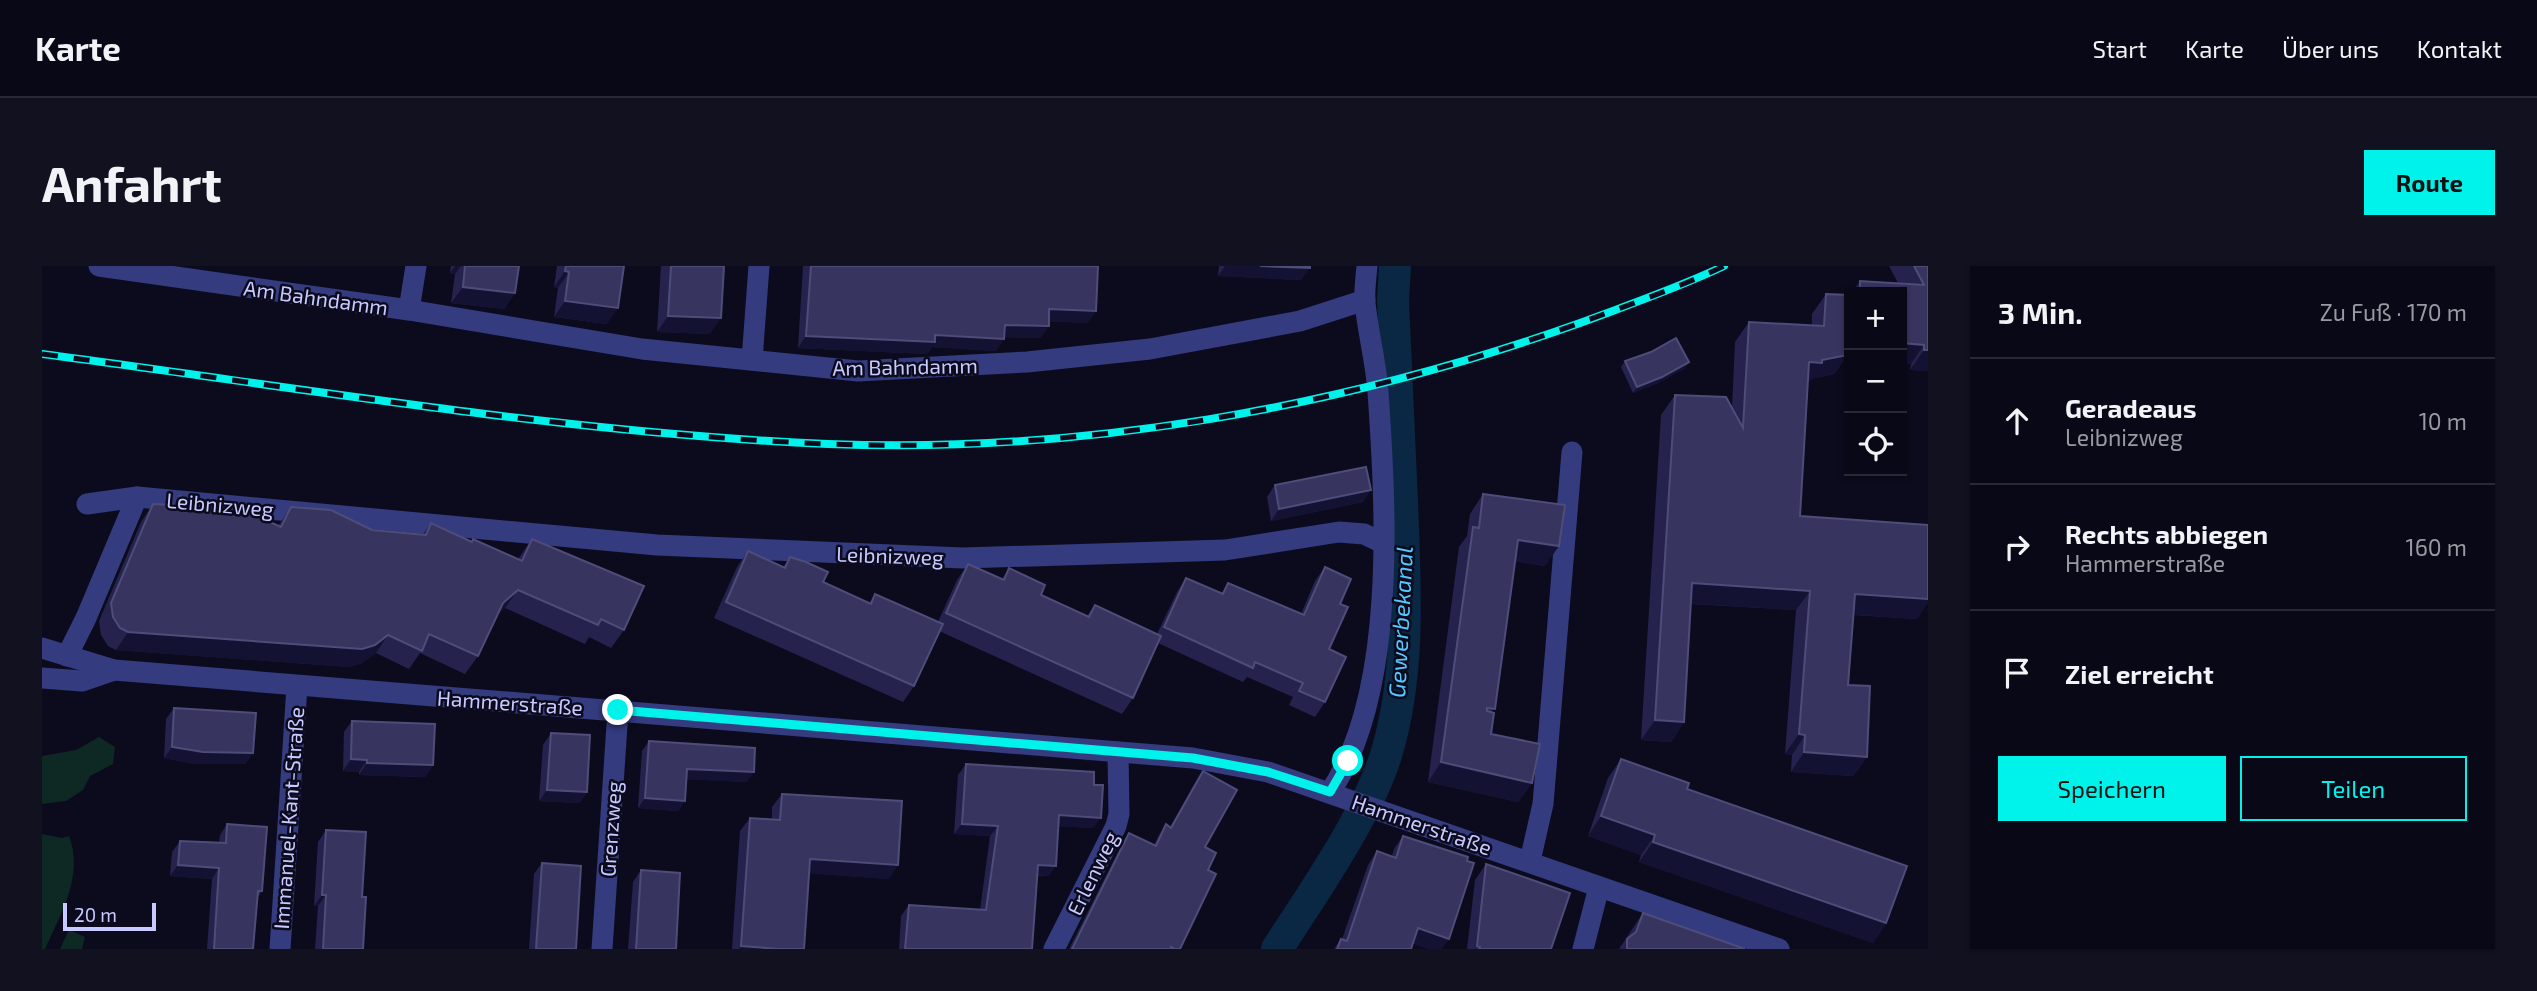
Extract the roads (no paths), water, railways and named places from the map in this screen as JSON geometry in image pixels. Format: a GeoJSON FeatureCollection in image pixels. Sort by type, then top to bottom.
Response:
{"type":"FeatureCollection","features":[{"type":"Feature","properties":{"kind":"street","name":"Am Bahndamm"},"geometry":{"type":"LineString","coordinates":[[99,266],[409,310],[642,349],[858,371],[1027,362],[1150,349],[1300,321],[1365,300]]}},
{"type":"Feature","properties":{"kind":"street","name":"Am Bahndamm"},"geometry":{"type":"LineString","coordinates":[[409,310],[416,266]]}},
{"type":"Feature","properties":{"kind":"street"},"geometry":{"type":"LineString","coordinates":[[752,360],[758,266]]}},
{"type":"Feature","properties":{"kind":"street"},"geometry":{"type":"LineString","coordinates":[[1337,794],[1364,710],[1382,625],[1383,543],[1378,390],[1365,300],[1367,266]]}},
{"type":"Feature","properties":{"kind":"street"},"geometry":{"type":"LineString","coordinates":[[1530,861],[1543,804],[1572,452]]}},
{"type":"Feature","properties":{"kind":"street","name":"Leibnizweg"},"geometry":{"type":"LineString","coordinates":[[87,504],[137,497],[657,545],[963,558],[1224,550],[1339,532],[1364,534],[1383,543]]}},
{"type":"Feature","properties":{"kind":"street","name":"Leibnizweg"},"geometry":{"type":"LineString","coordinates":[[66,656],[86,618],[137,497]]}},
{"type":"Feature","properties":{"kind":"street","name":"Hammerstraße"},"geometry":{"type":"LineString","coordinates":[[42,648],[114,670],[1193,758],[1268,772],[1337,794],[1779,949]]}},
{"type":"Feature","properties":{"kind":"street","name":"Hammerstraße"},"geometry":{"type":"LineString","coordinates":[[42,678],[82,681],[114,670]]}},
{"type":"Feature","properties":{"kind":"street","name":"Immanuel-Kant-Straße"},"geometry":{"type":"LineString","coordinates":[[280,949],[297,686]]}},
{"type":"Feature","properties":{"kind":"street","name":"Grenzweg"},"geometry":{"type":"LineString","coordinates":[[602,949],[618,710]]}},
{"type":"Feature","properties":{"kind":"street","name":"Erlenweg"},"geometry":{"type":"LineString","coordinates":[[1054,949],[1116,826],[1119,814],[1118,752]]}},
{"type":"Feature","properties":{"kind":"street"},"geometry":{"type":"LineString","coordinates":[[1583,949],[1599,887]]}},
{"type":"Feature","properties":{"kind":"waterway","name":"Gewerbekanal"},"geometry":{"type":"LineString","coordinates":[[1277,949],[1338,855],[1366,804],[1386,755],[1394,724],[1403,661],[1405,598],[1393,301],[1395,266]]}},
{"type":"Feature","properties":{"kind":"railway"},"geometry":{"type":"LineString","coordinates":[[42,354],[434,408],[631,430],[828,444],[923,445],[1019,441],[1114,433],[1210,419],[1398,379],[1490,353],[1580,323],[1724,266]]}}]}
